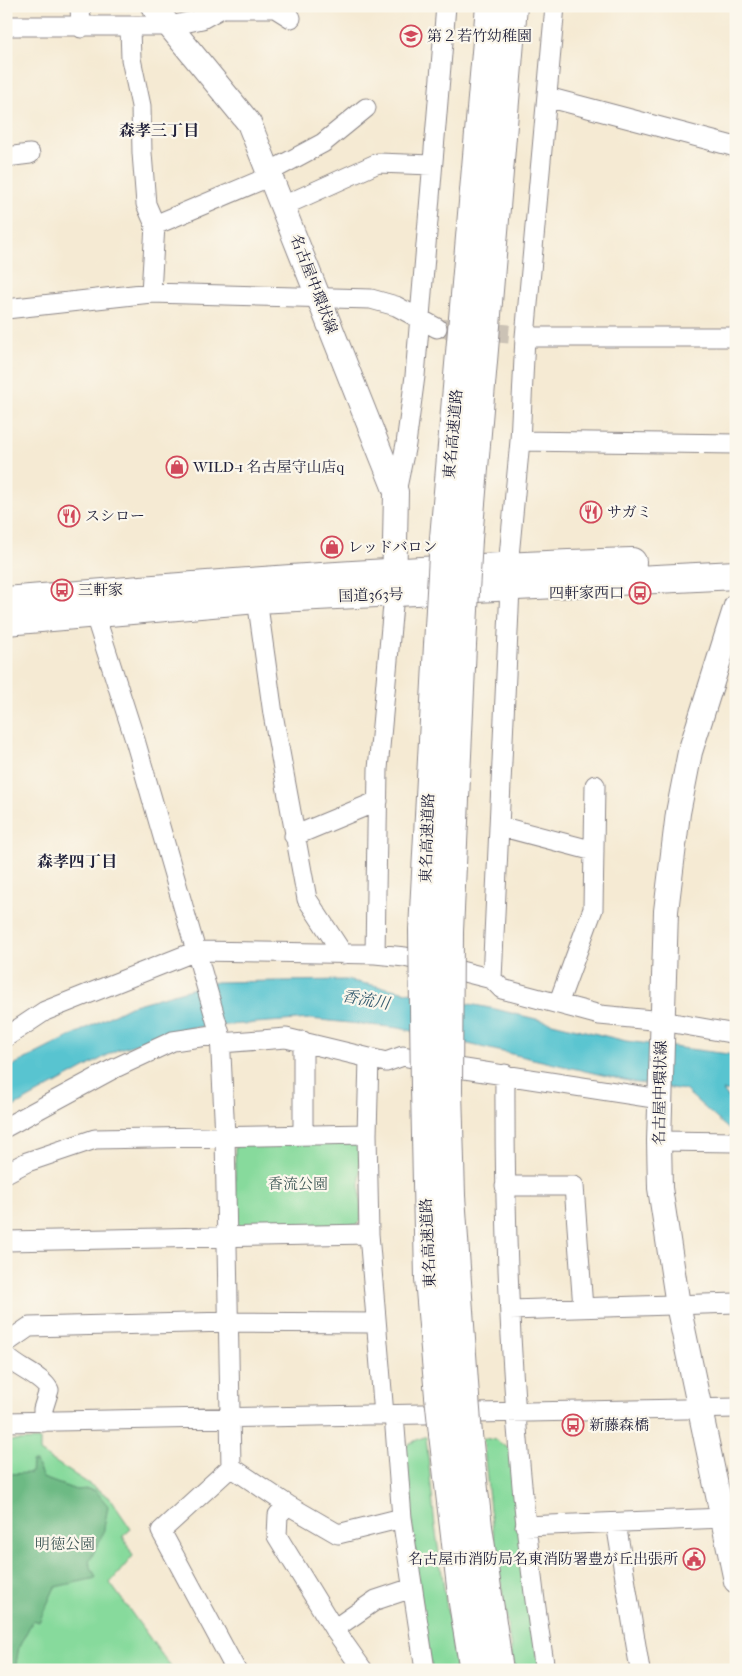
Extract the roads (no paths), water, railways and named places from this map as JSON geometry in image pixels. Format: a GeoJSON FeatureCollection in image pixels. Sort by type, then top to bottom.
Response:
{"type":"FeatureCollection","features":[{"type":"Feature","properties":{"kind":"highway","name":"東名高速道路"},"geometry":{"type":"LineString","coordinates":[[474,1670],[463,1603],[456,1435],[452,1397],[455,1268],[436,1090],[436,931],[456,538],[490,6]]}},
{"type":"Feature","properties":{"kind":"highway","name":"東名高速道路"},"geometry":{"type":"LineString","coordinates":[[456,538],[513,6]]}},
{"type":"Feature","properties":{"kind":"highway","name":"国道363号"},"geometry":{"type":"LineString","coordinates":[[6,621],[257,599],[394,584],[736,559]]}},
{"type":"Feature","properties":{"kind":"highway","name":"国道363号"},"geometry":{"type":"LineString","coordinates":[[509,577],[736,575]]}},
{"type":"Feature","properties":{"kind":"highway","name":"国道363号"},"geometry":{"type":"LineString","coordinates":[[6,601],[218,583],[394,584]]}},
{"type":"Feature","properties":{"kind":"highway","name":"東名高速道路"},"geometry":{"type":"LineString","coordinates":[[456,1435],[478,1527],[499,1670]]}},
{"type":"Feature","properties":{"kind":"main road","name":"名古屋中環状線"},"geometry":{"type":"LineString","coordinates":[[153,6],[250,123],[396,492],[394,584]]}},
{"type":"Feature","properties":{"kind":"main road","name":"名古屋中環状線"},"geometry":{"type":"LineString","coordinates":[[736,606],[690,752],[678,813],[666,911],[659,1141],[660,1188],[678,1305],[736,1581]]}},
{"type":"Feature","properties":{"kind":"street"},"geometry":{"type":"LineString","coordinates":[[80,6],[81,28]]}},
{"type":"Feature","properties":{"kind":"street"},"geometry":{"type":"LineString","coordinates":[[396,492],[406,444],[420,319],[446,6]]}},
{"type":"Feature","properties":{"kind":"street"},"geometry":{"type":"LineString","coordinates":[[492,979],[509,577],[520,441],[519,335],[547,97],[555,6]]}},
{"type":"Feature","properties":{"kind":"street"},"geometry":{"type":"LineString","coordinates":[[6,26],[81,28],[170,26],[202,18],[223,7],[275,8],[291,18]]}},
{"type":"Feature","properties":{"kind":"street"},"geometry":{"type":"LineString","coordinates":[[130,28],[131,59],[142,106],[142,152],[146,204],[155,224],[151,293]]}},
{"type":"Feature","properties":{"kind":"street"},"geometry":{"type":"LineString","coordinates":[[547,97],[736,147]]}},
{"type":"Feature","properties":{"kind":"street"},"geometry":{"type":"LineString","coordinates":[[155,224],[270,174],[323,143],[366,108]]}},
{"type":"Feature","properties":{"kind":"street"},"geometry":{"type":"LineString","coordinates":[[6,157],[30,154]]}},
{"type":"Feature","properties":{"kind":"street"},"geometry":{"type":"LineString","coordinates":[[283,206],[378,163],[432,165]]}},
{"type":"Feature","properties":{"kind":"street"},"geometry":{"type":"LineString","coordinates":[[6,309],[151,293],[371,299],[396,306],[437,328]]}},
{"type":"Feature","properties":{"kind":"street"},"geometry":{"type":"LineString","coordinates":[[519,335],[736,337]]}},
{"type":"Feature","properties":{"kind":"street"},"geometry":{"type":"LineString","coordinates":[[520,441],[736,444]]}},
{"type":"Feature","properties":{"kind":"street"},"geometry":{"type":"LineString","coordinates":[[375,954],[378,769],[394,584]]}},
{"type":"Feature","properties":{"kind":"street"},"geometry":{"type":"LineString","coordinates":[[257,599],[273,714],[307,899],[343,954]]}},
{"type":"Feature","properties":{"kind":"street"},"geometry":{"type":"LineString","coordinates":[[94,612],[135,740],[220,1035],[225,1136],[231,1468],[161,1531],[236,1670]]}},
{"type":"Feature","properties":{"kind":"street"},"geometry":{"type":"LineString","coordinates":[[558,1004],[593,908],[595,785]]}},
{"type":"Feature","properties":{"kind":"street"},"geometry":{"type":"LineString","coordinates":[[294,836],[378,801]]}},
{"type":"Feature","properties":{"kind":"street"},"geometry":{"type":"LineString","coordinates":[[499,826],[594,851]]}},
{"type":"Feature","properties":{"kind":"street"},"geometry":{"type":"LineString","coordinates":[[6,1037],[45,1011],[197,955],[343,954],[375,954],[405,957],[492,979],[502,990],[600,1015],[736,1034]]}},
{"type":"Feature","properties":{"kind":"street"},"geometry":{"type":"LineString","coordinates":[[6,1127],[113,1069],[174,1040],[220,1035],[286,1038],[386,1062],[404,1056],[465,1069],[660,1095]]}},
{"type":"Feature","properties":{"kind":"street"},"geometry":{"type":"LineString","coordinates":[[303,1042],[303,1135]]}},
{"type":"Feature","properties":{"kind":"street"},"geometry":{"type":"LineString","coordinates":[[369,1058],[367,1134],[369,1234],[375,1323],[425,1670]]}},
{"type":"Feature","properties":{"kind":"street"},"geometry":{"type":"LineString","coordinates":[[505,1074],[505,1186],[515,1412],[525,1526],[545,1670]]}},
{"type":"Feature","properties":{"kind":"street"},"geometry":{"type":"LineString","coordinates":[[6,1173],[27,1162],[95,1139],[367,1134]]}},
{"type":"Feature","properties":{"kind":"street"},"geometry":{"type":"LineString","coordinates":[[659,1141],[735,1144]]}},
{"type":"Feature","properties":{"kind":"street"},"geometry":{"type":"LineString","coordinates":[[505,1186],[574,1186],[583,1308]]}},
{"type":"Feature","properties":{"kind":"street"},"geometry":{"type":"LineString","coordinates":[[6,1241],[369,1234]]}},
{"type":"Feature","properties":{"kind":"street"},"geometry":{"type":"LineString","coordinates":[[510,1310],[736,1304]]}},
{"type":"Feature","properties":{"kind":"street"},"geometry":{"type":"LineString","coordinates":[[6,1343],[29,1327],[229,1322],[375,1323]]}},
{"type":"Feature","properties":{"kind":"street"},"geometry":{"type":"LineString","coordinates":[[6,1356],[15,1366],[45,1384],[48,1390],[43,1409],[43,1422]]}},
{"type":"Feature","properties":{"kind":"street"},"geometry":{"type":"LineString","coordinates":[[6,1422],[736,1408]]}},
{"type":"Feature","properties":{"kind":"street"},"geometry":{"type":"LineString","coordinates":[[231,1468],[288,1505],[338,1534],[402,1518]]}},
{"type":"Feature","properties":{"kind":"street"},"geometry":{"type":"LineString","coordinates":[[288,1505],[278,1516],[277,1536],[334,1629],[363,1670]]}},
{"type":"Feature","properties":{"kind":"street"},"geometry":{"type":"LineString","coordinates":[[525,1526],[724,1518]]}},
{"type":"Feature","properties":{"kind":"street"},"geometry":{"type":"LineString","coordinates":[[616,1523],[640,1670]]}},
{"type":"Feature","properties":{"kind":"street"},"geometry":{"type":"LineString","coordinates":[[334,1629],[376,1600],[412,1588]]}},
{"type":"Feature","properties":{"kind":"water","name":"香流川"},"geometry":{"type":"Polygon","coordinates":[[[346,980],[495,1009],[626,1041],[736,1055],[736,1092],[723,1091],[736,1107],[736,1136],[685,1090],[637,1083],[399,1028],[310,1019],[187,1028],[117,1050],[6,1111],[6,1069],[130,1006],[216,982],[346,980]]]}},
{"type":"Feature","properties":{"kind":"tunnel"},"geometry":{"type":"LineString","coordinates":[[437,328],[509,334]]}},
{"type":"Feature","properties":{"kind":"place","name":"第２若竹幼稚園"},"geometry":{"type":"Point","coordinates":[411,36]}},
{"type":"Feature","properties":{"kind":"place","name":"WILD-1 名古屋守山店q"},"geometry":{"type":"Point","coordinates":[177,467]}},
{"type":"Feature","properties":{"kind":"place","name":"サガミ"},"geometry":{"type":"Point","coordinates":[591,512]}},
{"type":"Feature","properties":{"kind":"place","name":"スシロー"},"geometry":{"type":"Point","coordinates":[69,516]}},
{"type":"Feature","properties":{"kind":"place","name":"レッドバロン"},"geometry":{"type":"Point","coordinates":[332,547]}},
{"type":"Feature","properties":{"kind":"place","name":"三軒家"},"geometry":{"type":"Point","coordinates":[62,590]}},
{"type":"Feature","properties":{"kind":"place","name":"四軒家西口"},"geometry":{"type":"Point","coordinates":[640,593]}},
{"type":"Feature","properties":{"kind":"place","name":"新藤森橋"},"geometry":{"type":"Point","coordinates":[573,1425]}},
{"type":"Feature","properties":{"kind":"place","name":"名古屋市消防局名東消防署豊が丘出張所"},"geometry":{"type":"Point","coordinates":[694,1559]}},
{"type":"Feature","properties":{"kind":"district","name":"森孝三丁目"},"geometry":{"type":"Point","coordinates":[159,130]}},
{"type":"Feature","properties":{"kind":"district","name":"森孝四丁目"},"geometry":{"type":"Point","coordinates":[77,861]}},
{"type":"Feature","properties":{"kind":"park label","name":"香流公園"},"geometry":{"type":"Point","coordinates":[298,1184]}},
{"type":"Feature","properties":{"kind":"park label","name":"明徳公園"},"geometry":{"type":"Point","coordinates":[65,1544]}}]}
